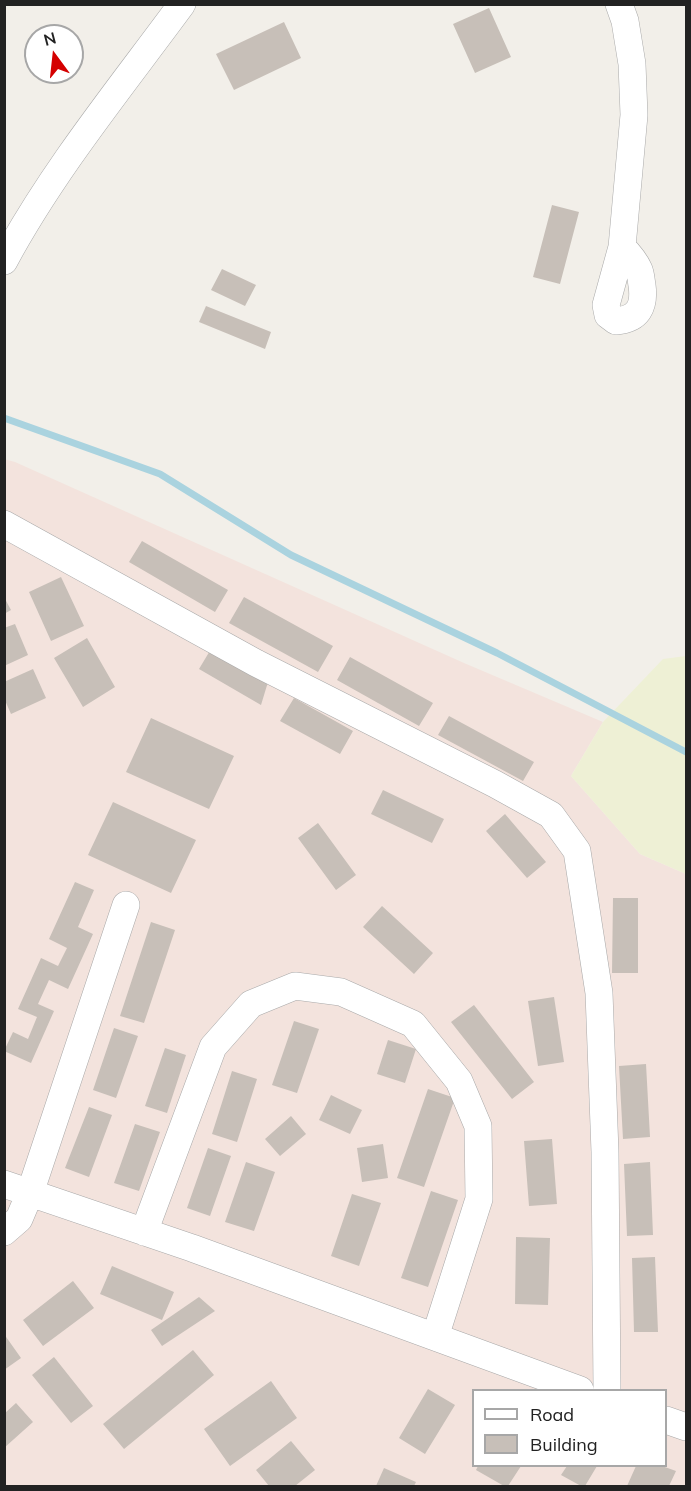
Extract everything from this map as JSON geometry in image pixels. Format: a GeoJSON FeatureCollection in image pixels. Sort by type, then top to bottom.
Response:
{"type":"FeatureCollection","features":[{"type":"Feature","properties":{"kind":"street"},"geometry":{"type":"LineString","coordinates":[[4,261],[24,224],[182,4]]}},
{"type":"Feature","properties":{"kind":"street"},"geometry":{"type":"LineString","coordinates":[[620,4],[632,64],[634,115],[622,246]]}},
{"type":"Feature","properties":{"kind":"street"},"geometry":{"type":"LineString","coordinates":[[4,524],[256,663],[495,784],[551,815],[577,851],[599,993],[605,1152],[607,1389]]}},
{"type":"Feature","properties":{"kind":"street"},"geometry":{"type":"LineString","coordinates":[[4,1232],[19,1220],[30,1193],[126,905]]}},
{"type":"Feature","properties":{"kind":"street"},"geometry":{"type":"LineString","coordinates":[[144,1232],[213,1047],[251,1004],[295,986],[341,992],[413,1024],[459,1082],[478,1126],[479,1199],[435,1337]]}},
{"type":"Feature","properties":{"kind":"street"},"geometry":{"type":"LineString","coordinates":[[4,1184],[144,1232],[577,1389]]}},
{"type":"Feature","properties":{"kind":"street"},"geometry":{"type":"LineString","coordinates":[[667,1420],[687,1427]]}},
{"type":"Feature","properties":{"kind":"shaded area"},"geometry":{"type":"Polygon","coordinates":[[[4,459],[464,663],[603,722],[571,776],[640,854],[686,874],[686,1486],[5,1486],[4,459]]]}},
{"type":"Feature","properties":{"kind":"green space"},"geometry":{"type":"Polygon","coordinates":[[[686,656],[686,874],[640,854],[571,776],[603,722],[663,659],[686,656]]]}},
{"type":"Feature","properties":{"kind":"building"},"geometry":{"type":"Polygon","coordinates":[[[489,8],[511,57],[475,73],[453,24],[489,8]]]}},
{"type":"Feature","properties":{"kind":"building"},"geometry":{"type":"Polygon","coordinates":[[[284,22],[301,58],[234,90],[216,54],[284,22]]]}},
{"type":"Feature","properties":{"kind":"building"},"geometry":{"type":"Polygon","coordinates":[[[552,205],[579,212],[560,284],[533,277],[552,205]]]}},
{"type":"Feature","properties":{"kind":"building"},"geometry":{"type":"Polygon","coordinates":[[[222,269],[256,285],[245,306],[211,290],[222,269]]]}},
{"type":"Feature","properties":{"kind":"building"},"geometry":{"type":"Polygon","coordinates":[[[206,306],[271,332],[265,349],[199,322],[206,306]]]}},
{"type":"Feature","properties":{"kind":"building"},"geometry":{"type":"Polygon","coordinates":[[[142,541],[228,590],[215,612],[129,562],[142,541]]]}},
{"type":"Feature","properties":{"kind":"building"},"geometry":{"type":"Polygon","coordinates":[[[61,577],[84,626],[51,641],[29,592],[61,577]]]}},
{"type":"Feature","properties":{"kind":"building"},"geometry":{"type":"Polygon","coordinates":[[[4,597],[11,610],[4,614],[4,597]]]}},
{"type":"Feature","properties":{"kind":"building"},"geometry":{"type":"Polygon","coordinates":[[[244,597],[333,646],[318,672],[229,623],[244,597]]]}},
{"type":"Feature","properties":{"kind":"building"},"geometry":{"type":"Polygon","coordinates":[[[15,624],[28,655],[4,666],[4,628],[15,624]]]}},
{"type":"Feature","properties":{"kind":"building"},"geometry":{"type":"Polygon","coordinates":[[[87,638],[115,687],[83,707],[54,658],[87,638]]]}},
{"type":"Feature","properties":{"kind":"building"},"geometry":{"type":"Polygon","coordinates":[[[211,649],[268,682],[261,705],[199,669],[211,649]]]}},
{"type":"Feature","properties":{"kind":"building"},"geometry":{"type":"Polygon","coordinates":[[[350,657],[433,703],[419,726],[337,680],[350,657]]]}},
{"type":"Feature","properties":{"kind":"building"},"geometry":{"type":"Polygon","coordinates":[[[33,669],[46,698],[11,714],[4,698],[4,682],[33,669]]]}},
{"type":"Feature","properties":{"kind":"building"},"geometry":{"type":"Polygon","coordinates":[[[294,698],[353,731],[340,754],[280,721],[294,698]]]}},
{"type":"Feature","properties":{"kind":"building"},"geometry":{"type":"Polygon","coordinates":[[[449,716],[534,762],[523,781],[438,735],[449,716]]]}},
{"type":"Feature","properties":{"kind":"building"},"geometry":{"type":"Polygon","coordinates":[[[151,718],[234,756],[209,809],[126,772],[151,718]]]}},
{"type":"Feature","properties":{"kind":"building"},"geometry":{"type":"Polygon","coordinates":[[[383,790],[444,819],[432,843],[371,814],[383,790]]]}},
{"type":"Feature","properties":{"kind":"building"},"geometry":{"type":"Polygon","coordinates":[[[113,802],[196,840],[171,893],[88,855],[113,802]]]}},
{"type":"Feature","properties":{"kind":"building"},"geometry":{"type":"Polygon","coordinates":[[[505,814],[546,862],[527,878],[486,831],[505,814]]]}},
{"type":"Feature","properties":{"kind":"building"},"geometry":{"type":"Polygon","coordinates":[[[318,823],[356,875],[336,890],[298,838],[318,823]]]}},
{"type":"Feature","properties":{"kind":"building"},"geometry":{"type":"Polygon","coordinates":[[[75,882],[94,890],[78,927],[93,934],[68,989],[49,980],[38,1004],[54,1011],[31,1063],[4,1051],[13,1032],[28,1039],[37,1017],[18,1009],[41,958],[58,966],[67,948],[49,939],[75,882]]]}},
{"type":"Feature","properties":{"kind":"building"},"geometry":{"type":"Polygon","coordinates":[[[613,898],[638,898],[638,973],[612,973],[613,898]]]}},
{"type":"Feature","properties":{"kind":"building"},"geometry":{"type":"Polygon","coordinates":[[[382,906],[433,953],[414,974],[363,927],[382,906]]]}},
{"type":"Feature","properties":{"kind":"building"},"geometry":{"type":"Polygon","coordinates":[[[151,922],[175,930],[144,1023],[120,1016],[151,922]]]}},
{"type":"Feature","properties":{"kind":"building"},"geometry":{"type":"Polygon","coordinates":[[[554,997],[564,1062],[538,1066],[528,1001],[554,997]]]}},
{"type":"Feature","properties":{"kind":"building"},"geometry":{"type":"Polygon","coordinates":[[[474,1005],[534,1082],[512,1099],[451,1022],[474,1005]]]}},
{"type":"Feature","properties":{"kind":"building"},"geometry":{"type":"Polygon","coordinates":[[[294,1021],[319,1029],[297,1093],[272,1085],[294,1021]]]}},
{"type":"Feature","properties":{"kind":"building"},"geometry":{"type":"Polygon","coordinates":[[[114,1028],[138,1036],[116,1098],[93,1090],[114,1028]]]}},
{"type":"Feature","properties":{"kind":"building"},"geometry":{"type":"Polygon","coordinates":[[[388,1040],[416,1049],[405,1083],[377,1074],[388,1040]]]}},
{"type":"Feature","properties":{"kind":"building"},"geometry":{"type":"Polygon","coordinates":[[[165,1048],[186,1055],[167,1113],[145,1106],[165,1048]]]}},
{"type":"Feature","properties":{"kind":"building"},"geometry":{"type":"Polygon","coordinates":[[[646,1064],[650,1137],[623,1139],[619,1066],[646,1064]]]}},
{"type":"Feature","properties":{"kind":"building"},"geometry":{"type":"Polygon","coordinates":[[[232,1071],[257,1079],[237,1142],[212,1134],[232,1071]]]}},
{"type":"Feature","properties":{"kind":"building"},"geometry":{"type":"Polygon","coordinates":[[[428,1089],[455,1098],[424,1187],[397,1178],[428,1089]]]}},
{"type":"Feature","properties":{"kind":"building"},"geometry":{"type":"Polygon","coordinates":[[[331,1095],[362,1110],[350,1134],[319,1120],[331,1095]]]}},
{"type":"Feature","properties":{"kind":"building"},"geometry":{"type":"Polygon","coordinates":[[[89,1107],[112,1115],[89,1177],[65,1168],[89,1107]]]}},
{"type":"Feature","properties":{"kind":"building"},"geometry":{"type":"Polygon","coordinates":[[[291,1116],[306,1134],[280,1156],[265,1139],[291,1116]]]}},
{"type":"Feature","properties":{"kind":"building"},"geometry":{"type":"Polygon","coordinates":[[[135,1124],[160,1132],[139,1191],[114,1183],[135,1124]]]}},
{"type":"Feature","properties":{"kind":"building"},"geometry":{"type":"Polygon","coordinates":[[[552,1139],[557,1204],[529,1206],[524,1141],[552,1139]]]}},
{"type":"Feature","properties":{"kind":"building"},"geometry":{"type":"Polygon","coordinates":[[[383,1144],[388,1178],[362,1182],[357,1148],[383,1144]]]}},
{"type":"Feature","properties":{"kind":"building"},"geometry":{"type":"Polygon","coordinates":[[[208,1148],[231,1156],[210,1216],[187,1208],[208,1148]]]}},
{"type":"Feature","properties":{"kind":"building"},"geometry":{"type":"Polygon","coordinates":[[[246,1162],[275,1172],[254,1231],[225,1222],[246,1162]]]}},
{"type":"Feature","properties":{"kind":"building"},"geometry":{"type":"Polygon","coordinates":[[[650,1162],[653,1235],[627,1236],[624,1164],[650,1162]]]}},
{"type":"Feature","properties":{"kind":"building"},"geometry":{"type":"Polygon","coordinates":[[[431,1191],[458,1200],[428,1287],[401,1278],[431,1191]]]}},
{"type":"Feature","properties":{"kind":"building"},"geometry":{"type":"Polygon","coordinates":[[[352,1194],[381,1203],[359,1266],[331,1256],[352,1194]]]}},
{"type":"Feature","properties":{"kind":"building"},"geometry":{"type":"Polygon","coordinates":[[[516,1237],[550,1238],[548,1305],[515,1304],[516,1237]]]}},
{"type":"Feature","properties":{"kind":"building"},"geometry":{"type":"Polygon","coordinates":[[[655,1257],[658,1332],[634,1332],[632,1258],[655,1257]]]}},
{"type":"Feature","properties":{"kind":"building"},"geometry":{"type":"Polygon","coordinates":[[[112,1266],[174,1292],[162,1320],[100,1294],[112,1266]]]}},
{"type":"Feature","properties":{"kind":"building"},"geometry":{"type":"Polygon","coordinates":[[[73,1281],[94,1308],[43,1346],[23,1320],[73,1281]]]}},
{"type":"Feature","properties":{"kind":"building"},"geometry":{"type":"Polygon","coordinates":[[[199,1297],[215,1311],[162,1346],[151,1330],[199,1297]]]}},
{"type":"Feature","properties":{"kind":"building"},"geometry":{"type":"Polygon","coordinates":[[[4,1334],[21,1358],[4,1370],[4,1334]]]}},
{"type":"Feature","properties":{"kind":"building"},"geometry":{"type":"Polygon","coordinates":[[[193,1350],[214,1375],[124,1449],[103,1424],[193,1350]]]}},
{"type":"Feature","properties":{"kind":"building"},"geometry":{"type":"Polygon","coordinates":[[[54,1357],[93,1406],[71,1423],[32,1375],[54,1357]]]}},
{"type":"Feature","properties":{"kind":"building"},"geometry":{"type":"Polygon","coordinates":[[[271,1381],[297,1418],[230,1466],[204,1429],[271,1381]]]}},
{"type":"Feature","properties":{"kind":"building"},"geometry":{"type":"Polygon","coordinates":[[[428,1389],[455,1405],[425,1454],[399,1438],[428,1389]]]}},
{"type":"Feature","properties":{"kind":"building"},"geometry":{"type":"Polygon","coordinates":[[[16,1403],[33,1422],[4,1448],[4,1414],[16,1403]]]}},
{"type":"Feature","properties":{"kind":"building"},"geometry":{"type":"Polygon","coordinates":[[[291,1441],[315,1470],[295,1486],[269,1486],[256,1470],[291,1441]]]}},
{"type":"Feature","properties":{"kind":"building"},"geometry":{"type":"Polygon","coordinates":[[[478,1467],[520,1467],[508,1486],[476,1470],[478,1467]]]}},
{"type":"Feature","properties":{"kind":"building"},"geometry":{"type":"Polygon","coordinates":[[[566,1467],[596,1467],[585,1486],[561,1475],[566,1467]]]}},
{"type":"Feature","properties":{"kind":"building"},"geometry":{"type":"Polygon","coordinates":[[[636,1467],[665,1467],[676,1471],[669,1486],[627,1486],[636,1467]]]}},
{"type":"Feature","properties":{"kind":"building"},"geometry":{"type":"Polygon","coordinates":[[[384,1468],[416,1482],[414,1486],[376,1486],[384,1468]]]}},
{"type":"Feature","properties":{"kind":"waterway"},"geometry":{"type":"LineString","coordinates":[[4,418],[160,474],[291,555],[497,653],[686,752]]}}]}
